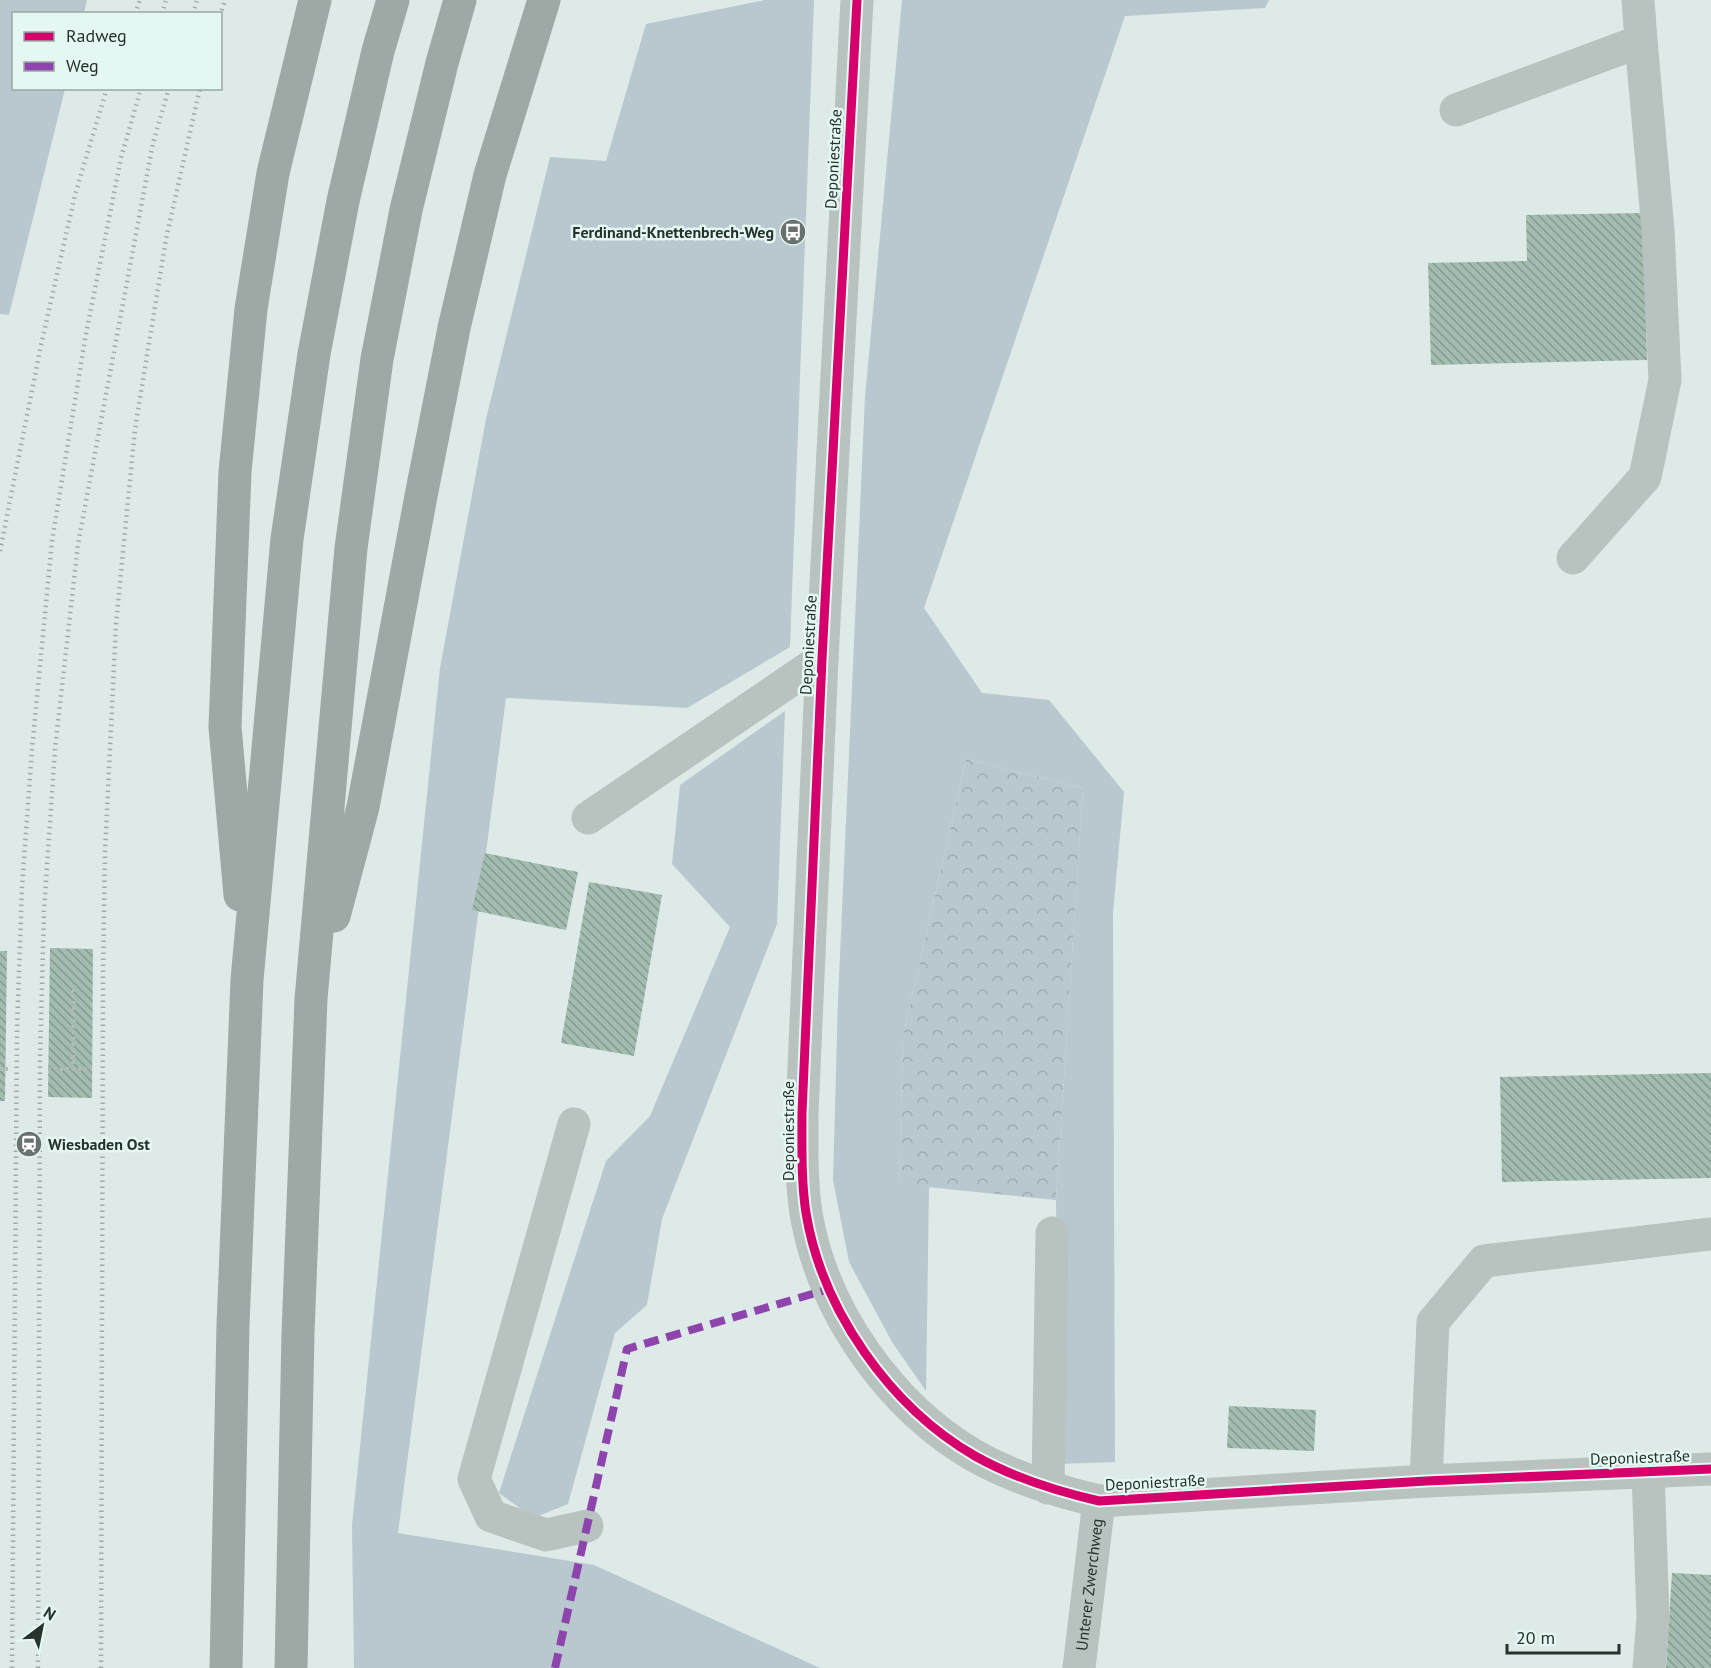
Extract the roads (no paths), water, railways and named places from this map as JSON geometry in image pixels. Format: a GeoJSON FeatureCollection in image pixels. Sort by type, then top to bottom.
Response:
{"type":"FeatureCollection","features":[{"type":"Feature","properties":{"kind":"highway"},"geometry":{"type":"LineString","coordinates":[[247,980],[225,727],[235,472],[251,309],[272,184],[315,0]]}},
{"type":"Feature","properties":{"kind":"highway"},"geometry":{"type":"LineString","coordinates":[[226,1668],[233,1325],[247,980],[287,539],[312,366],[343,201],[378,51],[393,0]]}},
{"type":"Feature","properties":{"kind":"highway"},"geometry":{"type":"LineString","coordinates":[[291,1668],[298,1333],[311,999],[351,548],[377,359],[406,210],[460,0]]}},
{"type":"Feature","properties":{"kind":"highway"},"geometry":{"type":"LineString","coordinates":[[311,999],[363,807],[454,328],[490,175],[544,0]]}},
{"type":"Feature","properties":{"kind":"street","name":"Deponiestraße"},"geometry":{"type":"LineString","coordinates":[[857,0],[822,659],[801,1177],[806,1215],[816,1253],[829,1289],[850,1330],[876,1368],[906,1402],[941,1432],[974,1455],[1011,1474],[1048,1488],[1099,1501],[1426,1481],[1711,1469]]}},
{"type":"Feature","properties":{"kind":"street"},"geometry":{"type":"LineString","coordinates":[[1573,558],[1646,477],[1665,380],[1658,230],[1638,0]]}},
{"type":"Feature","properties":{"kind":"street"},"geometry":{"type":"LineString","coordinates":[[1456,110],[1641,41]]}},
{"type":"Feature","properties":{"kind":"street"},"geometry":{"type":"LineString","coordinates":[[588,818],[822,659]]}},
{"type":"Feature","properties":{"kind":"street"},"geometry":{"type":"LineString","coordinates":[[574,1124],[474,1479],[491,1516],[546,1535],[587,1526]]}},
{"type":"Feature","properties":{"kind":"street"},"geometry":{"type":"LineString","coordinates":[[1048,1488],[1052,1233]]}},
{"type":"Feature","properties":{"kind":"street"},"geometry":{"type":"LineString","coordinates":[[1426,1481],[1433,1322],[1484,1261],[1711,1234]]}},
{"type":"Feature","properties":{"kind":"street"},"geometry":{"type":"LineString","coordinates":[[1648,1471],[1653,1618],[1649,1668]]}},
{"type":"Feature","properties":{"kind":"street","name":"Unterer Zwerchweg"},"geometry":{"type":"LineString","coordinates":[[1079,1668],[1099,1501]]}},
{"type":"Feature","properties":{"kind":"railway"},"geometry":{"type":"LineString","coordinates":[[136,12],[140,0]]}},
{"type":"Feature","properties":{"kind":"railway"},"geometry":{"type":"LineString","coordinates":[[163,12],[166,0]]}},
{"type":"Feature","properties":{"kind":"railway"},"geometry":{"type":"LineString","coordinates":[[194,12],[197,0]]}},
{"type":"Feature","properties":{"kind":"railway"},"geometry":{"type":"LineString","coordinates":[[221,12],[225,0]]}},
{"type":"Feature","properties":{"kind":"railway"},"geometry":{"type":"LineString","coordinates":[[0,551],[41,345],[75,195],[106,90]]}},
{"type":"Feature","properties":{"kind":"railway"},"geometry":{"type":"LineString","coordinates":[[12,1668],[17,1029],[22,887],[32,749],[52,541],[85,339],[121,158],[140,90]]}},
{"type":"Feature","properties":{"kind":"railway"},"geometry":{"type":"LineString","coordinates":[[38,1668],[40,1059],[44,911],[55,749],[78,544],[153,143],[168,90]]}},
{"type":"Feature","properties":{"kind":"railway"},"geometry":{"type":"LineString","coordinates":[[101,1668],[103,972],[105,853],[116,624],[135,429],[166,239],[200,90]]}},
{"type":"Feature","properties":{"kind":"place","name":"Ferdinand-Knettenbrech-Weg"},"geometry":{"type":"Point","coordinates":[793,232]}},
{"type":"Feature","properties":{"kind":"place","name":"Wiesbaden Ost"},"geometry":{"type":"Point","coordinates":[29,1144]}}]}
